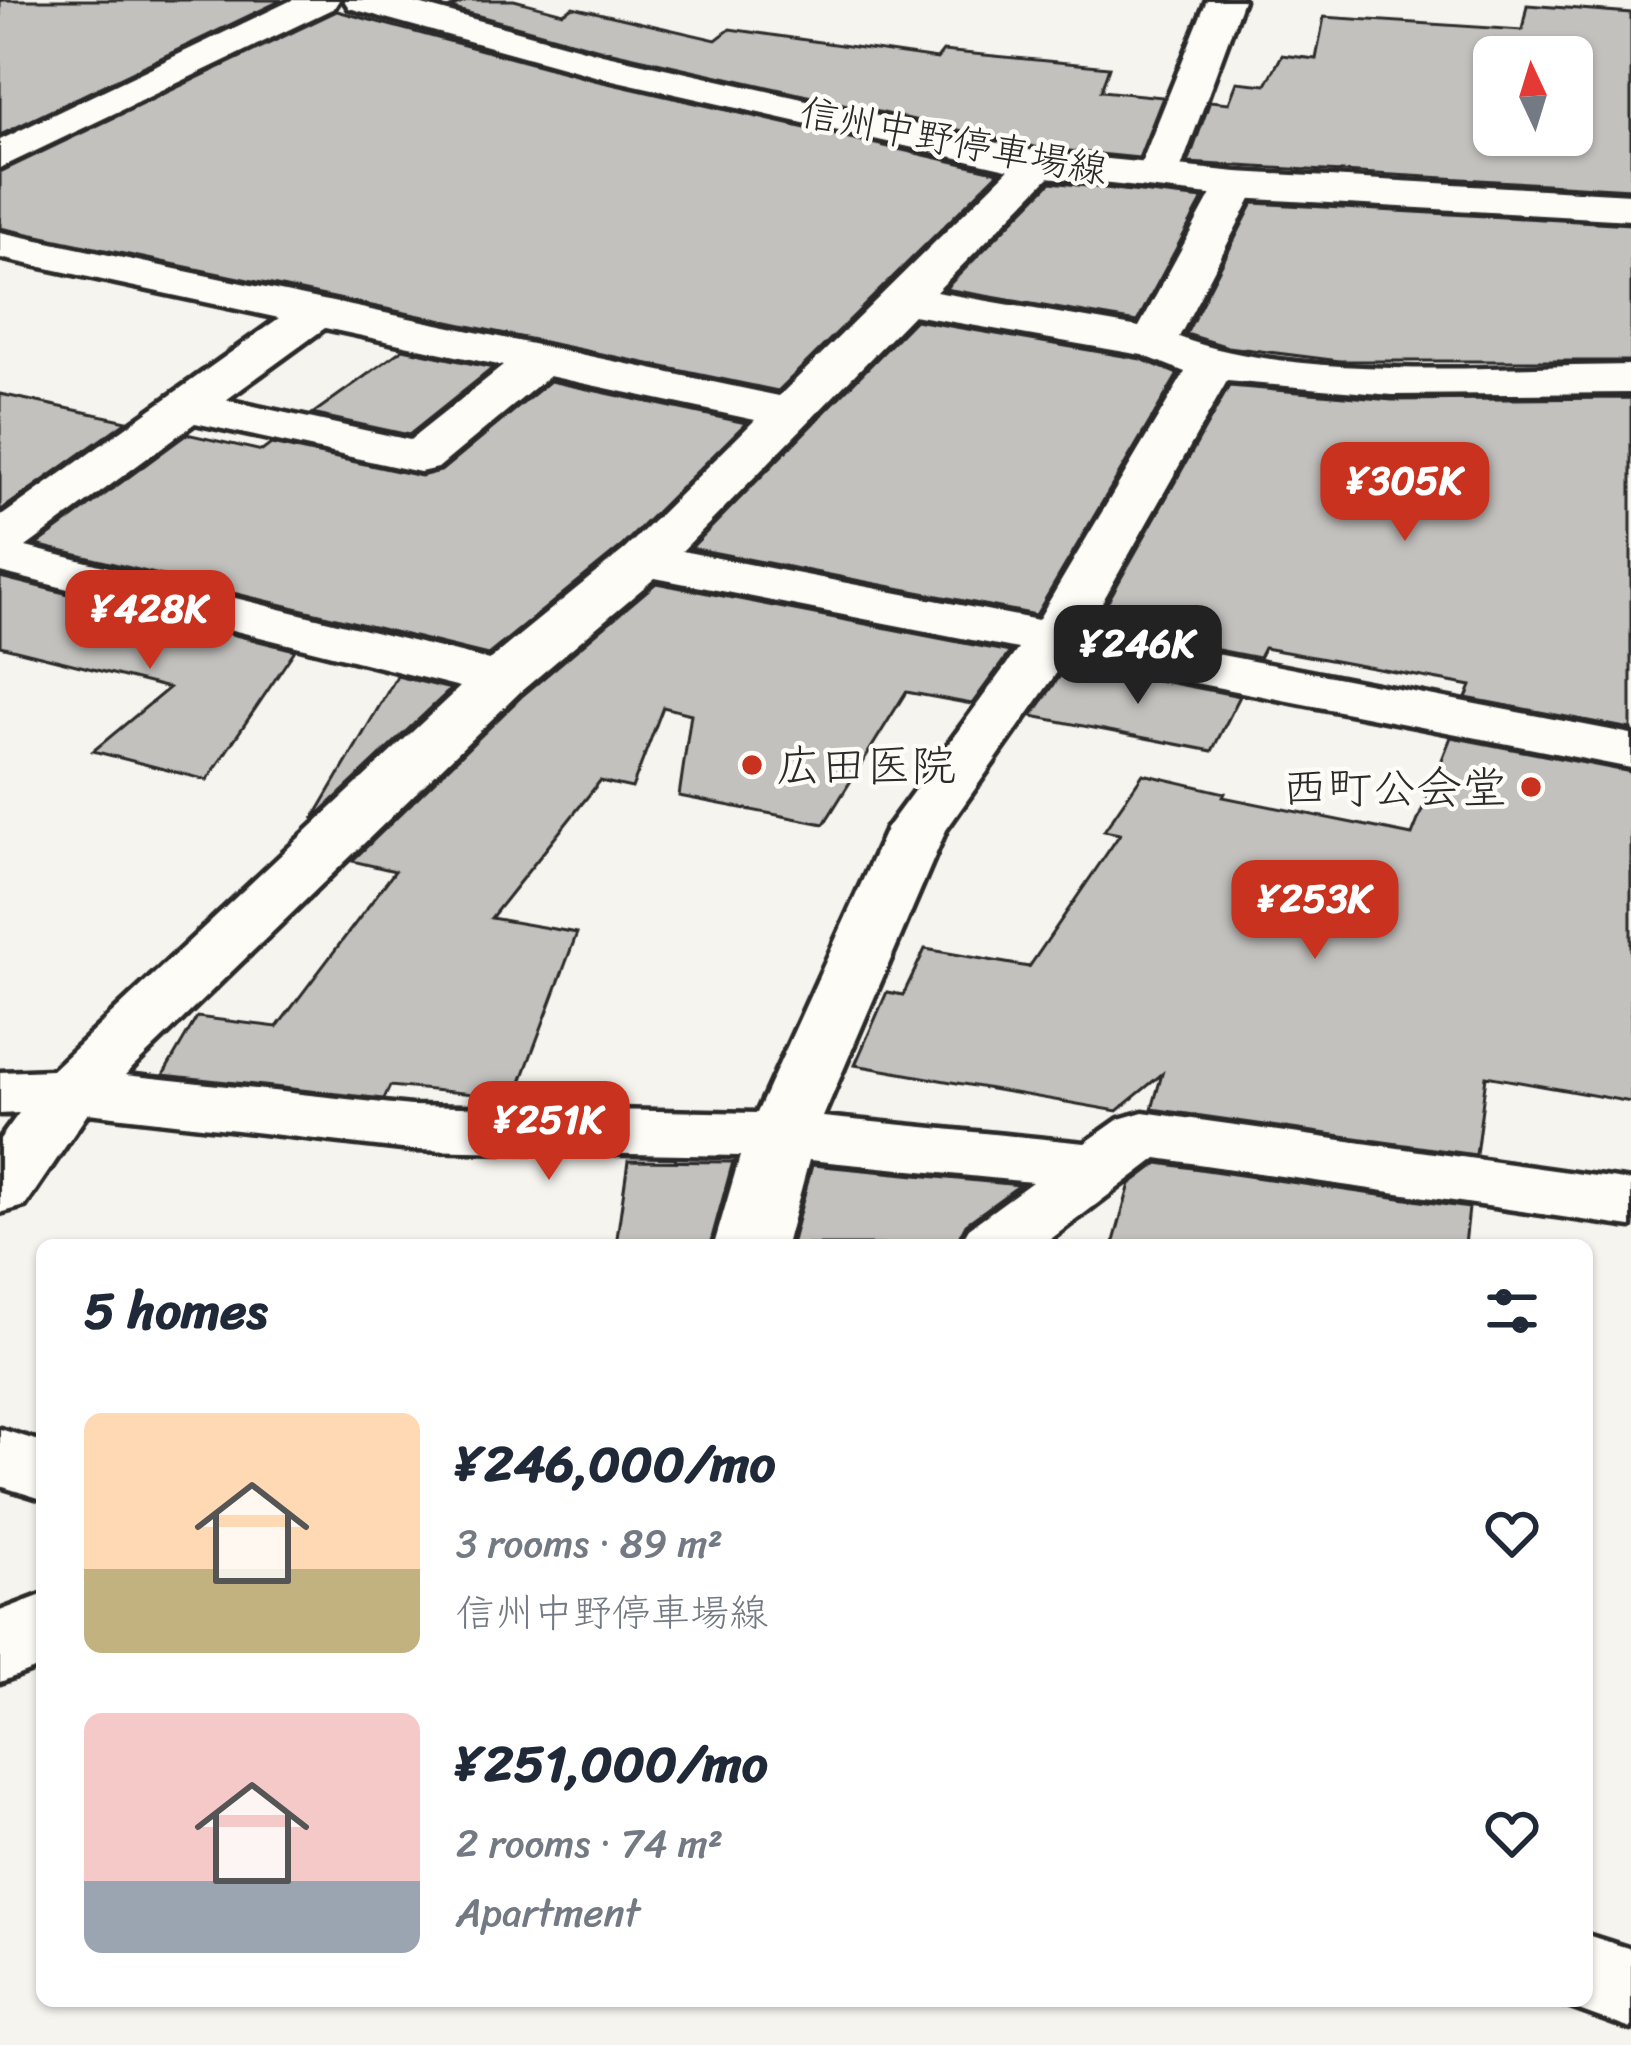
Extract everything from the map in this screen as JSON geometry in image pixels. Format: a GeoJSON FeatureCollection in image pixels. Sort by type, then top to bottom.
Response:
{"type":"FeatureCollection","features":[{"type":"Feature","properties":{"kind":"street"},"geometry":{"type":"LineString","coordinates":[[0,156],[322,0]]}},
{"type":"Feature","properties":{"kind":"street","name":"信州中野停車場線"},"geometry":{"type":"LineString","coordinates":[[362,0],[619,70],[1038,164],[1237,185],[1631,207]]}},
{"type":"Feature","properties":{"kind":"street"},"geometry":{"type":"LineString","coordinates":[[1157,176],[1225,0]]}},
{"type":"Feature","properties":{"kind":"street"},"geometry":{"type":"LineString","coordinates":[[0,1190],[70,1090],[500,680],[644,560],[1038,164]]}},
{"type":"Feature","properties":{"kind":"street"},"geometry":{"type":"LineString","coordinates":[[1153,343],[1237,185]]}},
{"type":"Feature","properties":{"kind":"street"},"geometry":{"type":"LineString","coordinates":[[0,245],[789,413]]}},
{"type":"Feature","properties":{"kind":"street"},"geometry":{"type":"LineString","coordinates":[[904,300],[1153,343],[1212,366],[1392,381],[1631,379]]}},
{"type":"Feature","properties":{"kind":"street"},"geometry":{"type":"LineString","coordinates":[[0,541],[316,313]]}},
{"type":"Feature","properties":{"kind":"street"},"geometry":{"type":"LineString","coordinates":[[185,406],[420,457],[539,361]]}},
{"type":"Feature","properties":{"kind":"street"},"geometry":{"type":"LineString","coordinates":[[752,1239],[781,1135],[916,830],[1053,639],[1134,508],[1212,366]]}},
{"type":"Feature","properties":{"kind":"street"},"geometry":{"type":"LineString","coordinates":[[0,556],[500,680]]}},
{"type":"Feature","properties":{"kind":"street"},"geometry":{"type":"LineString","coordinates":[[644,560],[1631,751]]}},
{"type":"Feature","properties":{"kind":"street"},"geometry":{"type":"LineString","coordinates":[[0,1093],[70,1090],[411,1128],[781,1135],[1101,1166]]}},
{"type":"Feature","properties":{"kind":"street"},"geometry":{"type":"LineString","coordinates":[[1003,1239],[1143,1134],[1631,1204]]}},
{"type":"Feature","properties":{"kind":"street"},"geometry":{"type":"LineString","coordinates":[[0,1457],[36,1469]]}},
{"type":"Feature","properties":{"kind":"street"},"geometry":{"type":"LineString","coordinates":[[0,1650],[36,1630]]}},
{"type":"Feature","properties":{"kind":"street"},"geometry":{"type":"LineString","coordinates":[[1593,1976],[1631,1989]]}},
{"type":"Feature","properties":{"kind":"building"},"geometry":{"type":"Polygon","coordinates":[[[0,0],[282,0],[0,135],[0,0]]]}},
{"type":"Feature","properties":{"kind":"building"},"geometry":{"type":"Polygon","coordinates":[[[469,0],[514,0],[563,13],[573,7],[716,40],[730,29],[937,59],[943,51],[1109,67],[1101,91],[1163,97],[1139,158],[1039,148],[603,50],[450,8],[469,0]]]}},
{"type":"Feature","properties":{"kind":"building"},"geometry":{"type":"Polygon","coordinates":[[[1527,5],[1631,13],[1631,189],[1188,163],[1210,101],[1229,103],[1237,82],[1266,85],[1282,55],[1316,59],[1324,17],[1522,30],[1527,5]]]}},
{"type":"Feature","properties":{"kind":"building"},"geometry":{"type":"Polygon","coordinates":[[[337,11],[594,80],[999,172],[778,391],[0,228],[0,172],[337,11]]]}},
{"type":"Feature","properties":{"kind":"building"},"geometry":{"type":"Polygon","coordinates":[[[1051,182],[1203,199],[1137,322],[945,289],[1051,182]]]}},
{"type":"Feature","properties":{"kind":"building"},"geometry":{"type":"Polygon","coordinates":[[[1253,203],[1631,224],[1631,361],[1340,361],[1228,347],[1186,334],[1253,203]]]}},
{"type":"Feature","properties":{"kind":"building"},"geometry":{"type":"Polygon","coordinates":[[[915,320],[1141,359],[1178,374],[1036,615],[691,548],[915,320]]]}},
{"type":"Feature","properties":{"kind":"building"},"geometry":{"type":"Polygon","coordinates":[[[403,349],[493,368],[409,435],[312,414],[403,349]]]}},
{"type":"Feature","properties":{"kind":"building"},"geometry":{"type":"Polygon","coordinates":[[[550,381],[746,423],[622,546],[488,655],[36,545],[187,434],[262,451],[271,444],[421,476],[441,471],[550,381]]]}},
{"type":"Feature","properties":{"kind":"building"},"geometry":{"type":"Polygon","coordinates":[[[1229,386],[1392,400],[1631,398],[1631,729],[1466,698],[1471,686],[1264,648],[1259,658],[1094,626],[1229,386]]]}},
{"type":"Feature","properties":{"kind":"building"},"geometry":{"type":"Polygon","coordinates":[[[0,394],[127,421],[0,511],[0,394]]]}},
{"type":"Feature","properties":{"kind":"building"},"geometry":{"type":"Polygon","coordinates":[[[0,577],[295,650],[207,780],[93,751],[169,688],[0,646],[0,577]]]}},
{"type":"Feature","properties":{"kind":"building"},"geometry":{"type":"Polygon","coordinates":[[[656,583],[1010,652],[972,704],[906,692],[824,824],[679,796],[691,714],[663,707],[632,788],[600,781],[491,918],[577,933],[515,1098],[390,1086],[384,1099],[163,1075],[197,1017],[277,1027],[395,871],[352,861],[523,695],[656,583]]]}},
{"type":"Feature","properties":{"kind":"building"},"geometry":{"type":"Polygon","coordinates":[[[1069,663],[1240,696],[1212,751],[1032,716],[1069,663]]]}},
{"type":"Feature","properties":{"kind":"building"},"geometry":{"type":"Polygon","coordinates":[[[397,676],[451,689],[313,819],[397,676]]]}},
{"type":"Feature","properties":{"kind":"building"},"geometry":{"type":"Polygon","coordinates":[[[1451,737],[1631,772],[1631,1102],[1486,1076],[1476,1155],[1152,1109],[1162,1074],[1117,1111],[855,1065],[887,992],[903,995],[925,949],[1029,967],[1120,834],[1104,831],[1143,774],[1225,793],[1223,797],[1412,835],[1451,737]]]}},
{"type":"Feature","properties":{"kind":"building"},"geometry":{"type":"Polygon","coordinates":[[[628,1161],[733,1162],[712,1239],[617,1239],[628,1161]]]}},
{"type":"Feature","properties":{"kind":"building"},"geometry":{"type":"Polygon","coordinates":[[[1158,1163],[1469,1208],[1466,1239],[1115,1239],[1130,1184],[1158,1163]]]}},
{"type":"Feature","properties":{"kind":"building"},"geometry":{"type":"Polygon","coordinates":[[[812,1165],[1020,1185],[966,1224],[958,1239],[793,1239],[812,1165]]]}},
{"type":"Feature","properties":{"kind":"place","name":"広田医院"},"geometry":{"type":"Point","coordinates":[752,765]}},
{"type":"Feature","properties":{"kind":"place","name":"西町公会堂"},"geometry":{"type":"Point","coordinates":[1531,787]}}]}
